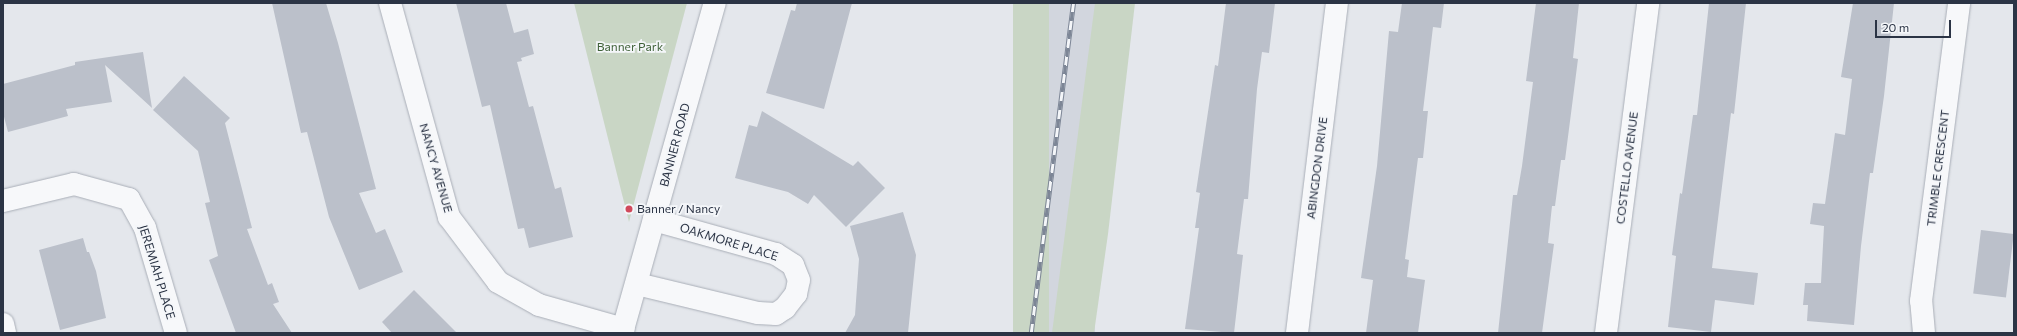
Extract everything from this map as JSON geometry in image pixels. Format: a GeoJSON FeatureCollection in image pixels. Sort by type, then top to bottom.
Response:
{"type":"FeatureCollection","features":[{"type":"Feature","properties":{"kind":"street","name":"NANCY AVENUE"},"geometry":{"type":"LineString","coordinates":[[390,3],[449,217],[498,282],[539,305],[623,331]]}},
{"type":"Feature","properties":{"kind":"street","name":"BANNER ROAD"},"geometry":{"type":"LineString","coordinates":[[623,331],[715,3]]}},
{"type":"Feature","properties":{"kind":"street","name":"ABINGDON DRIVE"},"geometry":{"type":"LineString","coordinates":[[1298,333],[1337,3]]}},
{"type":"Feature","properties":{"kind":"street","name":"COSTELLO AVENUE"},"geometry":{"type":"LineString","coordinates":[[1606,333],[1648,3]]}},
{"type":"Feature","properties":{"kind":"street","name":"TRIMBLE CRESCENT"},"geometry":{"type":"LineString","coordinates":[[1924,333],[1921,301],[1959,3]]}},
{"type":"Feature","properties":{"kind":"street","name":"JEREMIAH PLACE"},"geometry":{"type":"LineString","coordinates":[[3,201],[74,184],[129,199],[146,228],[176,333]]}},
{"type":"Feature","properties":{"kind":"street","name":"OAKMORE PLACE"},"geometry":{"type":"LineString","coordinates":[[637,284],[758,313],[776,314],[785,308],[796,294],[798,280],[793,265],[776,254],[654,220]]}},
{"type":"Feature","properties":{"kind":"street"},"geometry":{"type":"LineString","coordinates":[[3,324],[6,333]]}},
{"type":"Feature","properties":{"kind":"shaded area"},"geometry":{"type":"Polygon","coordinates":[[[1049,3],[1095,3],[1095,333],[1049,333],[1049,3]]]}},
{"type":"Feature","properties":{"kind":"green space","name":"Banner Park"},"geometry":{"type":"Polygon","coordinates":[[[574,3],[687,3],[629,222],[574,3]]]}},
{"type":"Feature","properties":{"kind":"green space"},"geometry":{"type":"Polygon","coordinates":[[[1013,3],[1049,3],[1049,333],[1013,333],[1013,3]]]}},
{"type":"Feature","properties":{"kind":"green space"},"geometry":{"type":"Polygon","coordinates":[[[1095,3],[1135,3],[1108,234],[1094,333],[1052,333],[1095,3]]]}},
{"type":"Feature","properties":{"kind":"building"},"geometry":{"type":"Polygon","coordinates":[[[272,3],[326,3],[338,43],[376,189],[359,193],[376,233],[385,229],[403,272],[359,290],[329,217],[307,132],[301,133],[272,3]]]}},
{"type":"Feature","properties":{"kind":"building"},"geometry":{"type":"Polygon","coordinates":[[[456,3],[506,3],[514,33],[528,29],[534,54],[521,58],[522,61],[517,62],[529,107],[533,106],[555,189],[561,187],[573,237],[529,248],[524,228],[518,229],[490,105],[482,107],[456,3]]]}},
{"type":"Feature","properties":{"kind":"building"},"geometry":{"type":"Polygon","coordinates":[[[797,3],[852,3],[824,109],[766,93],[791,10],[795,11],[797,3]]]}},
{"type":"Feature","properties":{"kind":"building"},"geometry":{"type":"Polygon","coordinates":[[[1226,3],[1275,3],[1269,53],[1262,52],[1257,89],[1248,199],[1244,199],[1237,254],[1243,255],[1234,333],[1185,329],[1199,228],[1195,228],[1200,193],[1196,192],[1215,65],[1218,66],[1226,3]]]}},
{"type":"Feature","properties":{"kind":"building"},"geometry":{"type":"Polygon","coordinates":[[[1402,3],[1444,3],[1441,28],[1433,27],[1423,111],[1428,111],[1423,158],[1418,158],[1405,259],[1409,260],[1407,277],[1425,280],[1418,333],[1366,333],[1373,280],[1361,278],[1377,166],[1389,31],[1398,32],[1402,3]]]}},
{"type":"Feature","properties":{"kind":"building"},"geometry":{"type":"Polygon","coordinates":[[[1536,3],[1579,3],[1573,58],[1578,59],[1565,160],[1561,160],[1555,206],[1552,206],[1548,243],[1554,244],[1542,333],[1498,333],[1513,195],[1517,195],[1533,82],[1526,81],[1536,3]]]}},
{"type":"Feature","properties":{"kind":"building"},"geometry":{"type":"Polygon","coordinates":[[[1709,3],[1746,3],[1734,114],[1731,113],[1712,268],[1758,273],[1754,305],[1715,300],[1711,332],[1668,327],[1676,256],[1672,255],[1680,193],[1682,194],[1693,115],[1697,115],[1709,3]]]}},
{"type":"Feature","properties":{"kind":"building"},"geometry":{"type":"Polygon","coordinates":[[[1853,3],[1894,3],[1884,96],[1873,173],[1870,173],[1861,246],[1854,325],[1807,321],[1808,305],[1803,305],[1805,283],[1821,283],[1824,226],[1810,224],[1813,203],[1825,204],[1835,133],[1845,135],[1852,79],[1841,77],[1853,3]]]}},
{"type":"Feature","properties":{"kind":"building"},"geometry":{"type":"Polygon","coordinates":[[[143,52],[152,108],[105,65],[112,102],[66,109],[68,116],[8,132],[3,113],[3,84],[75,65],[75,62],[143,52]]]}},
{"type":"Feature","properties":{"kind":"building"},"geometry":{"type":"Polygon","coordinates":[[[184,76],[230,118],[225,123],[252,228],[247,229],[268,285],[272,283],[279,302],[273,304],[292,333],[236,333],[209,260],[218,256],[205,203],[210,202],[198,151],[153,110],[184,76]]]}},
{"type":"Feature","properties":{"kind":"building"},"geometry":{"type":"Polygon","coordinates":[[[762,111],[853,166],[858,161],[885,188],[846,227],[814,195],[808,204],[788,192],[735,178],[749,125],[757,127],[762,111]]]}},
{"type":"Feature","properties":{"kind":"building"},"geometry":{"type":"Polygon","coordinates":[[[903,212],[916,255],[908,333],[845,333],[855,315],[859,259],[850,226],[903,212]]]}},
{"type":"Feature","properties":{"kind":"building"},"geometry":{"type":"Polygon","coordinates":[[[1981,230],[2014,234],[2006,298],[1973,294],[1981,230]]]}},
{"type":"Feature","properties":{"kind":"building"},"geometry":{"type":"Polygon","coordinates":[[[83,238],[87,252],[89,252],[96,271],[106,318],[60,330],[39,250],[83,238]]]}},
{"type":"Feature","properties":{"kind":"building"},"geometry":{"type":"Polygon","coordinates":[[[414,290],[457,333],[392,333],[382,322],[414,290]]]}},
{"type":"Feature","properties":{"kind":"railway"},"geometry":{"type":"LineString","coordinates":[[1031,333],[1073,3]]}},
{"type":"Feature","properties":{"kind":"place","name":"Banner / Nancy"},"geometry":{"type":"Point","coordinates":[629,209]}}]}
